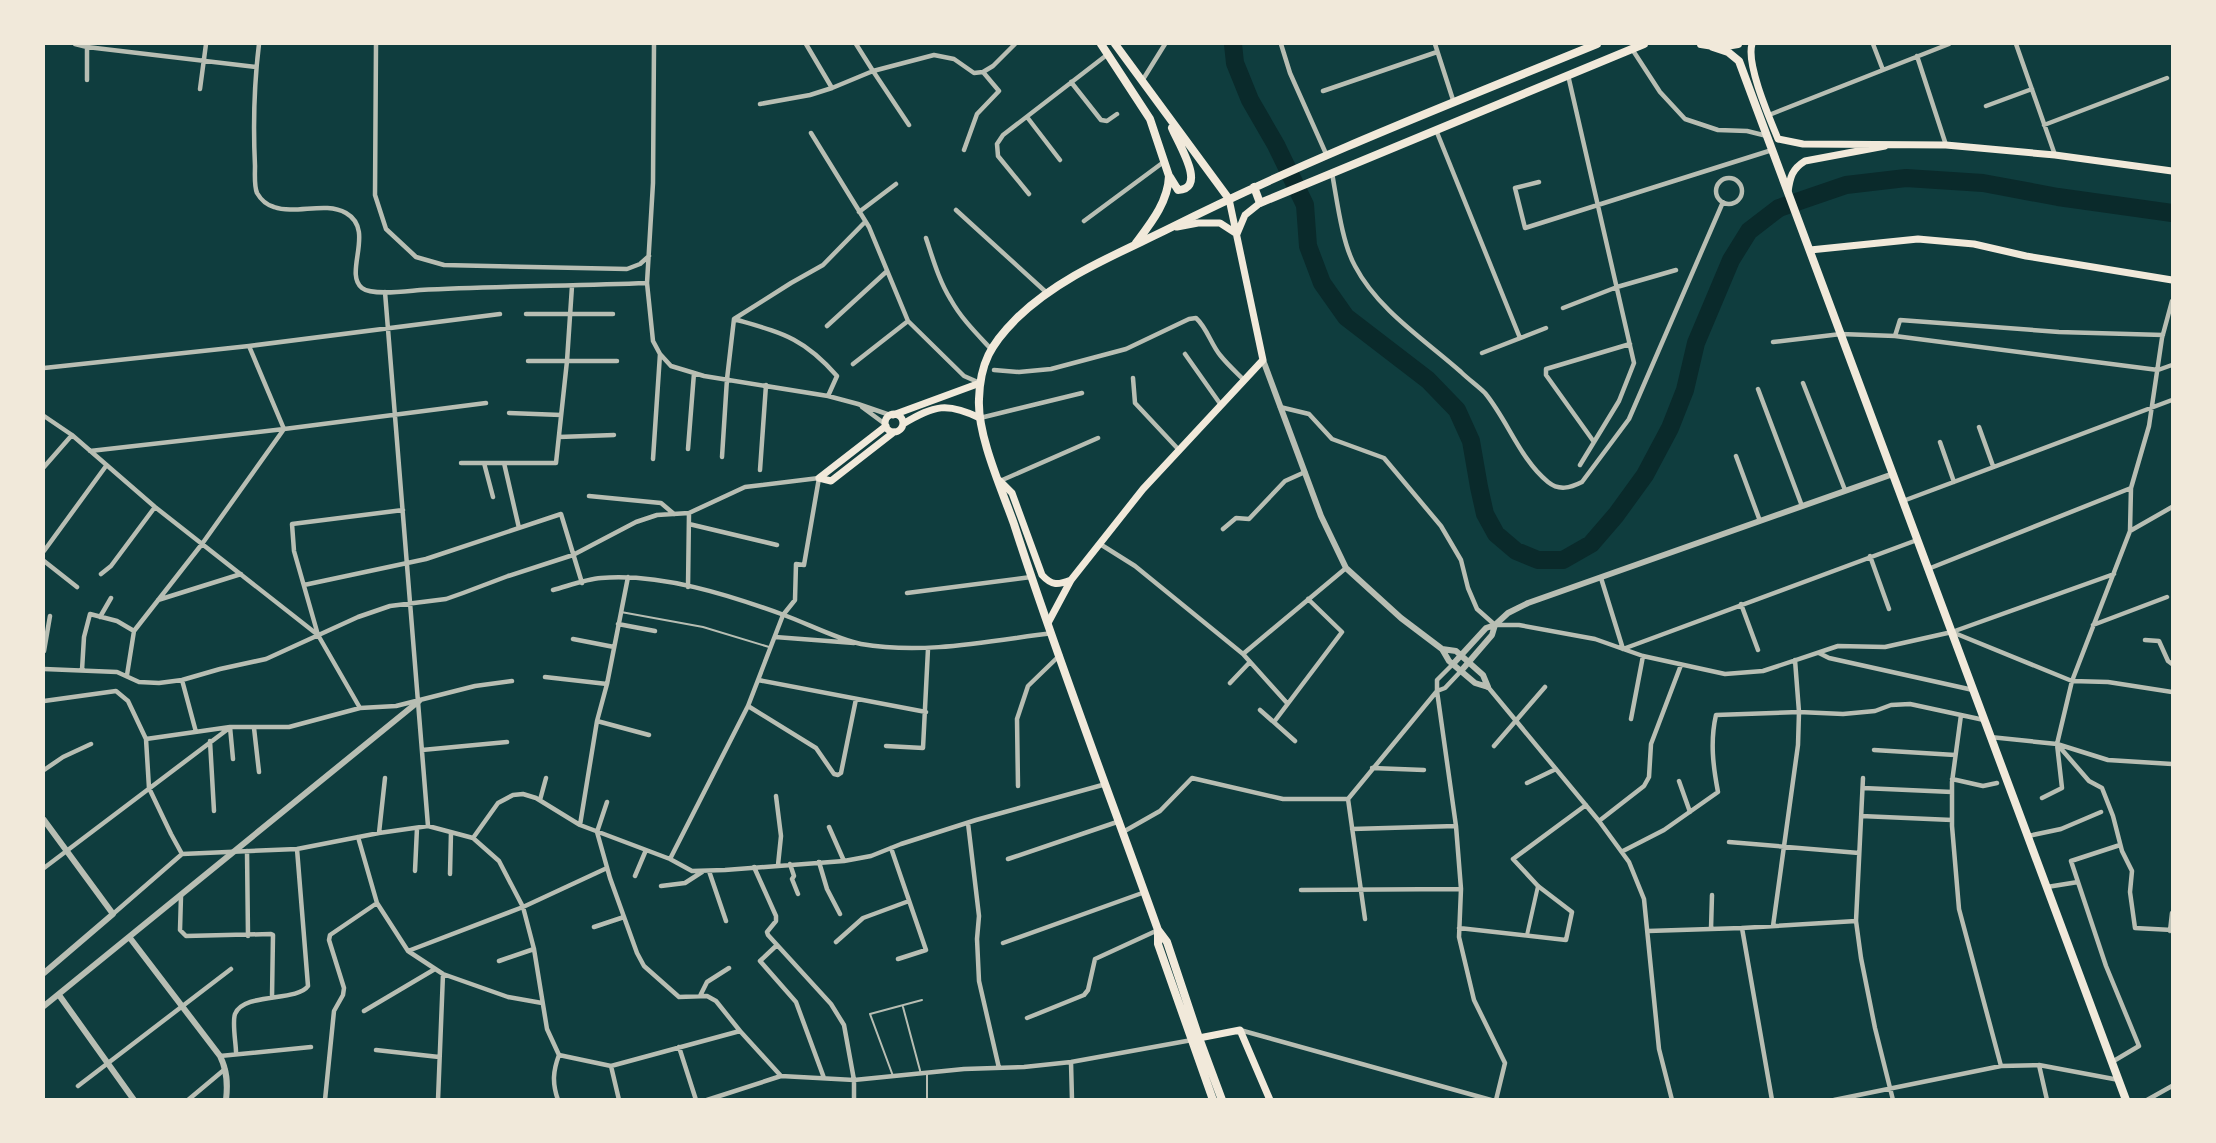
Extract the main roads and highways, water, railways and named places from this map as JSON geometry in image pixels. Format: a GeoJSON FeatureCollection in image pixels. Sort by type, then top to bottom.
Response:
{"type":"FeatureCollection","features":[{"type":"Feature","properties":{"kind":"main road"},"geometry":{"type":"LineString","coordinates":[[1101,44],[1150,119],[1169,176],[1169,185],[1156,217],[1134,245]]}},
{"type":"Feature","properties":{"kind":"main road"},"geometry":{"type":"LineString","coordinates":[[1048,623],[1071,580],[1143,489],[1263,360],[1229,199],[1115,44]]}},
{"type":"Feature","properties":{"kind":"main road"},"geometry":{"type":"LineString","coordinates":[[1237,234],[1245,215],[1260,203],[1644,44]]}},
{"type":"Feature","properties":{"kind":"main road"},"geometry":{"type":"LineString","coordinates":[[1701,44],[1727,47],[1738,44]]}},
{"type":"Feature","properties":{"kind":"main road"},"geometry":{"type":"LineString","coordinates":[[1752,44],[1750,57],[1778,139],[1803,144],[1946,145],[2055,155],[2172,171]]}},
{"type":"Feature","properties":{"kind":"main road"},"geometry":{"type":"LineString","coordinates":[[1213,1100],[1167,942],[1158,930],[1031,577],[986,443],[979,399],[980,383],[990,348],[1017,318],[1047,293],[1090,266],[1254,187],[1592,45]]}},
{"type":"Feature","properties":{"kind":"main road"},"geometry":{"type":"LineString","coordinates":[[1713,46],[1728,52],[1739,61],[2127,1099]]}},
{"type":"Feature","properties":{"kind":"main road"},"geometry":{"type":"LineString","coordinates":[[1163,111],[1192,176],[1191,185],[1178,190],[1169,176]]}},
{"type":"Feature","properties":{"kind":"main road"},"geometry":{"type":"LineString","coordinates":[[1788,192],[1792,172],[1805,160],[1871,150],[1890,144]]}},
{"type":"Feature","properties":{"kind":"main road"},"geometry":{"type":"LineString","coordinates":[[1254,187],[1260,203]]}},
{"type":"Feature","properties":{"kind":"main road"},"geometry":{"type":"LineString","coordinates":[[1170,228],[1198,223],[1220,223],[1237,234]]}},
{"type":"Feature","properties":{"kind":"main road"},"geometry":{"type":"LineString","coordinates":[[1810,250],[1918,239],[1974,244],[2026,256],[2172,280]]}},
{"type":"Feature","properties":{"kind":"main road"},"geometry":{"type":"LineString","coordinates":[[980,383],[892,415],[885,425],[819,478],[831,481],[894,432],[900,430],[903,424],[920,414],[954,407],[981,418]]}},
{"type":"Feature","properties":{"kind":"main road"},"geometry":{"type":"LineString","coordinates":[[939,398],[944,402],[942,408]]}},
{"type":"Feature","properties":{"kind":"main road"},"geometry":{"type":"LineString","coordinates":[[892,415],[899,416],[903,424]]}},
{"type":"Feature","properties":{"kind":"main road"},"geometry":{"type":"LineString","coordinates":[[885,425],[894,432]]}},
{"type":"Feature","properties":{"kind":"main road"},"geometry":{"type":"LineString","coordinates":[[1000,481],[1012,493],[1042,575],[1053,584],[1059,585],[1071,580]]}},
{"type":"Feature","properties":{"kind":"main road"},"geometry":{"type":"LineString","coordinates":[[1195,1039],[1240,1030],[1270,1100]]}},
{"type":"Feature","properties":{"kind":"main road"},"geometry":{"type":"LineString","coordinates":[[1195,1039],[1222,1100]]}},
{"type":"Feature","properties":{"kind":"waterway"},"geometry":{"type":"LineString","coordinates":[[1233,44],[1235,63],[1250,100],[1276,145],[1305,205],[1308,246],[1322,283],[1346,317],[1428,380],[1457,410],[1471,441],[1485,514],[1496,534],[1516,551],[1538,560],[1563,560],[1591,544],[1616,515],[1645,475],[1670,428],[1685,390],[1696,343],[1731,260],[1749,231],[1779,208],[1846,185],[1906,178],[1983,183],[2058,197],[2172,213]]}}]}
